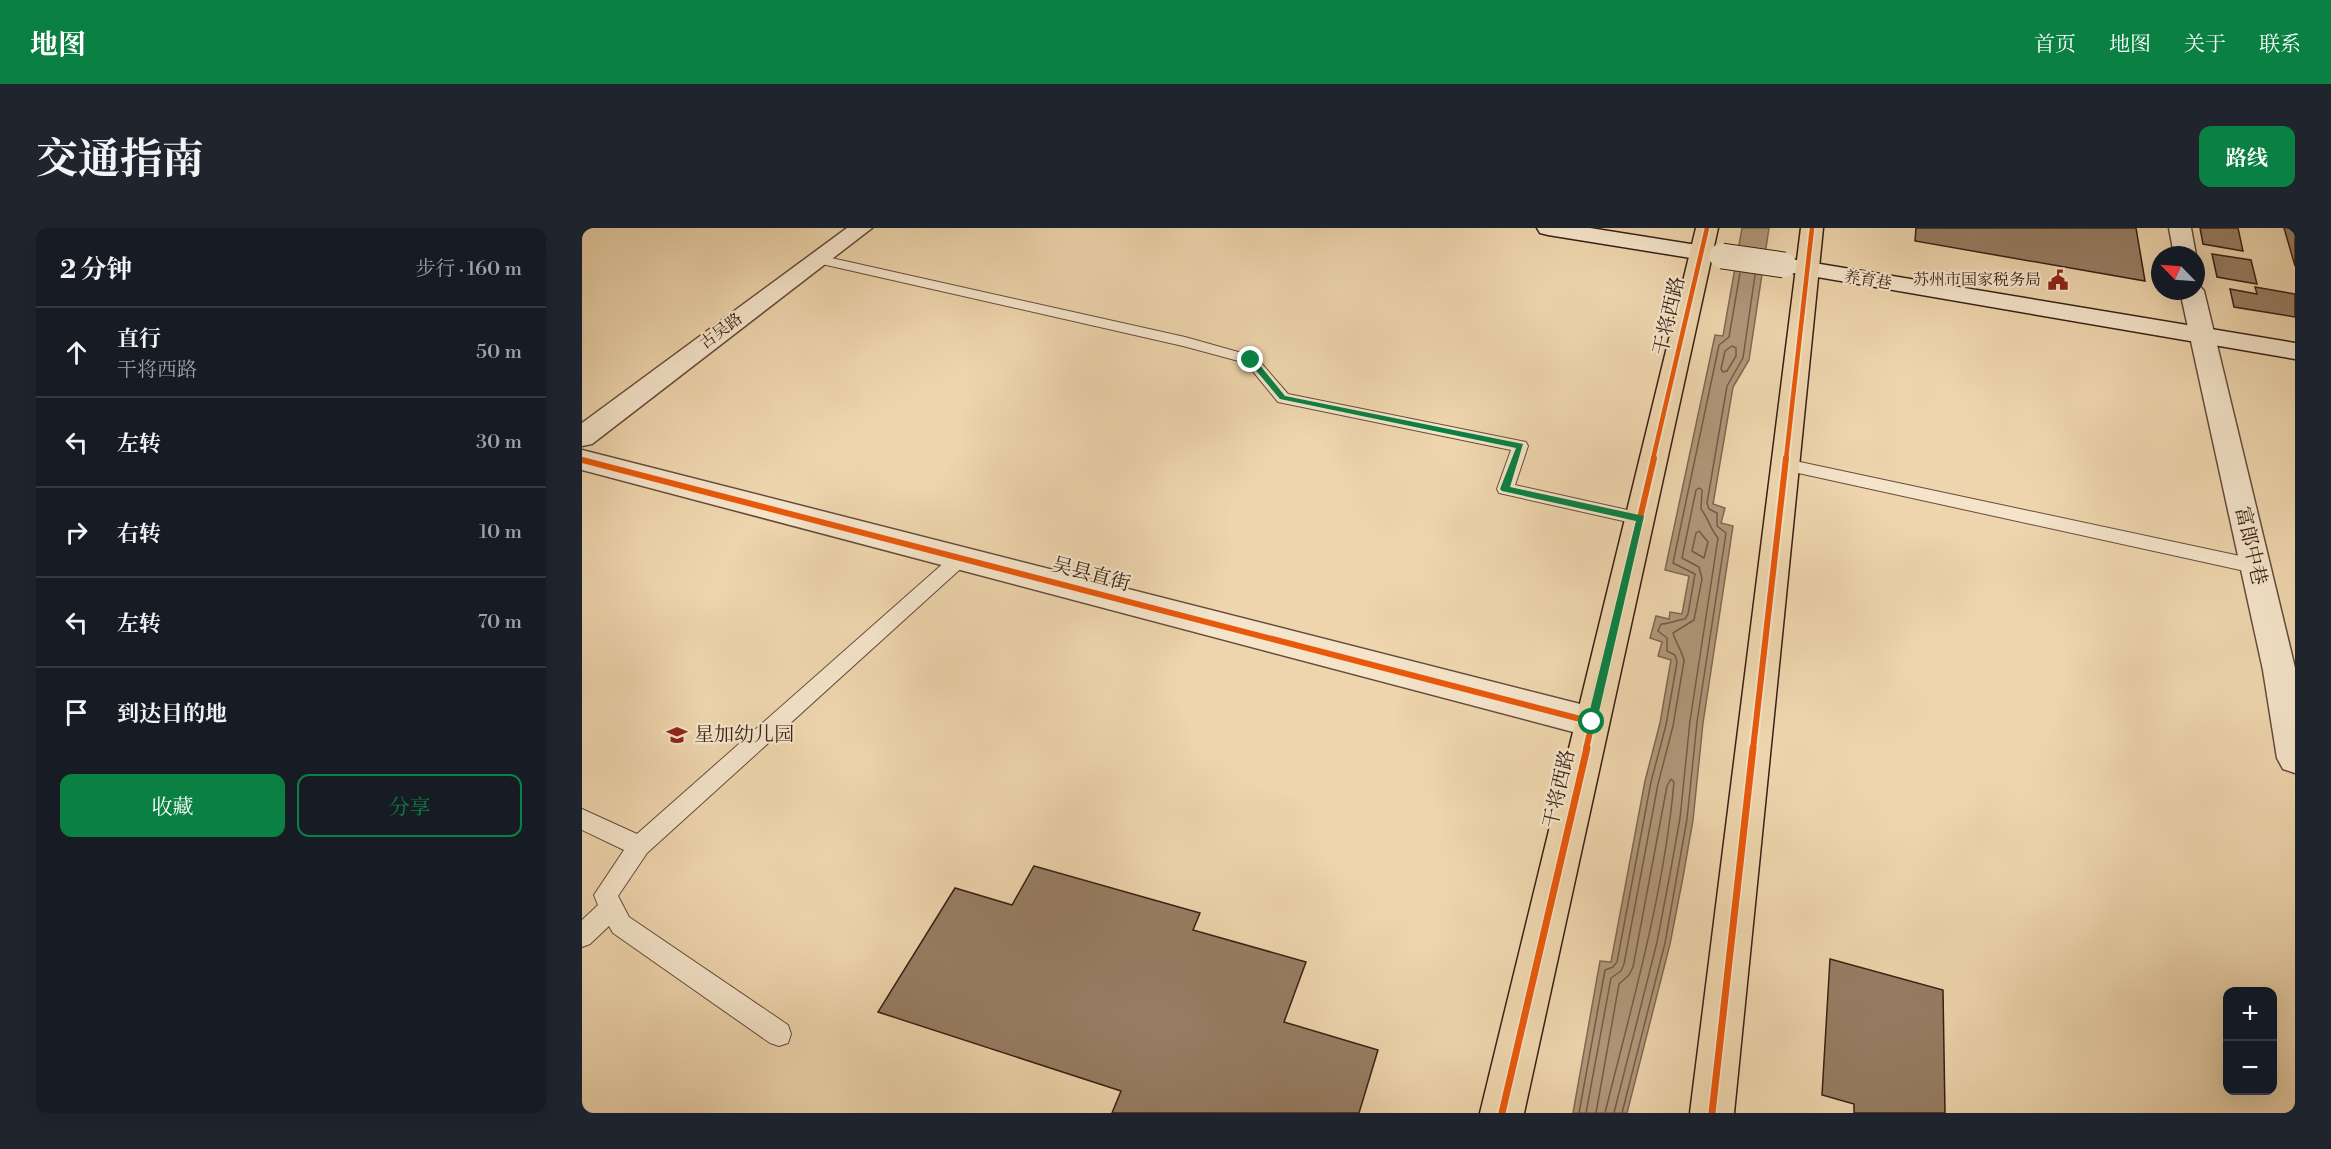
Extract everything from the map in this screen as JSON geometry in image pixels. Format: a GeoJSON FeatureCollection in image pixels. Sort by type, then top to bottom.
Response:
{"type":"FeatureCollection","features":[{"type":"Feature","properties":{"kind":"main road"},"geometry":{"type":"LineString","coordinates":[[1712,1113],[1786,465],[1796,268],[1812,228]]}},
{"type":"Feature","properties":{"kind":"main road","name":"干将西路"},"geometry":{"type":"LineString","coordinates":[[1502,1113],[1592,722],[1710,245]]}},
{"type":"Feature","properties":{"kind":"street","name":"古吴路"},"geometry":{"type":"LineString","coordinates":[[582,436],[861,228]]}},
{"type":"Feature","properties":{"kind":"street","name":"养育巷"},"geometry":{"type":"LineString","coordinates":[[1548,228],[1710,245],[1796,268],[2295,351]]}},
{"type":"Feature","properties":{"kind":"street"},"geometry":{"type":"LineString","coordinates":[[2180,228],[2183,246]]}},
{"type":"Feature","properties":{"kind":"street","name":"富郎中巷"},"geometry":{"type":"LineString","coordinates":[[2194,300],[2254,566],[2287,672],[2295,758]]}},
{"type":"Feature","properties":{"kind":"street","name":"吴县直街"},"geometry":{"type":"LineString","coordinates":[[582,460],[1592,722]]}},
{"type":"Feature","properties":{"kind":"lane"},"geometry":{"type":"LineString","coordinates":[[819,260],[1162,336],[1251,360],[1283,398],[1520,446],[1505,489],[1641,519]]}},
{"type":"Feature","properties":{"kind":"lane"},"geometry":{"type":"LineString","coordinates":[[1786,465],[2254,566]]}},
{"type":"Feature","properties":{"kind":"lane"},"geometry":{"type":"LineString","coordinates":[[779,1034],[621,925],[605,895],[639,846],[961,558]]}},
{"type":"Feature","properties":{"kind":"lane"},"geometry":{"type":"LineString","coordinates":[[582,819],[639,846]]}},
{"type":"Feature","properties":{"kind":"lane"},"geometry":{"type":"LineString","coordinates":[[582,936],[612,908]]}},
{"type":"Feature","properties":{"kind":"water"},"geometry":{"type":"Polygon","coordinates":[[[1742,228],[1769,228],[1749,360],[1733,387],[1713,504],[1725,508],[1721,523],[1733,526],[1703,723],[1693,820],[1683,877],[1670,944],[1627,1113],[1573,1113],[1600,961],[1611,962],[1645,781],[1660,723],[1671,660],[1658,656],[1662,642],[1650,638],[1656,616],[1669,619],[1670,612],[1682,614],[1689,576],[1665,570],[1715,335],[1723,336],[1742,228]]]}},
{"type":"Feature","properties":{"kind":"building"},"geometry":{"type":"Polygon","coordinates":[[[1916,228],[2136,228],[2145,281],[1915,241],[1916,228]]]}},
{"type":"Feature","properties":{"kind":"building"},"geometry":{"type":"Polygon","coordinates":[[[2200,228],[2238,228],[2243,251],[2203,244],[2200,228]]]}},
{"type":"Feature","properties":{"kind":"building"},"geometry":{"type":"Polygon","coordinates":[[[2284,228],[2295,228],[2295,266],[2284,228]]]}},
{"type":"Feature","properties":{"kind":"building"},"geometry":{"type":"Polygon","coordinates":[[[2212,254],[2251,260],[2257,284],[2217,277],[2212,254]]]}},
{"type":"Feature","properties":{"kind":"building"},"geometry":{"type":"Polygon","coordinates":[[[2255,287],[2295,294],[2295,317],[2234,307],[2230,289],[2257,294],[2255,287]]]}},
{"type":"Feature","properties":{"kind":"building"},"geometry":{"type":"Polygon","coordinates":[[[1034,866],[1200,913],[1193,930],[1306,962],[1284,1022],[1378,1050],[1359,1113],[1112,1113],[1121,1091],[878,1012],[955,888],[1012,905],[1034,866]]]}},
{"type":"Feature","properties":{"kind":"building"},"geometry":{"type":"Polygon","coordinates":[[[1830,959],[1943,990],[1945,1113],[1854,1113],[1854,1104],[1822,1095],[1830,959]]]}},
{"type":"Feature","properties":{"kind":"cycle path"},"geometry":{"type":"LineString","coordinates":[[1502,1113],[1707,228]]}},
{"type":"Feature","properties":{"kind":"cycle path"},"geometry":{"type":"LineString","coordinates":[[1712,1113],[1812,228]]}},
{"type":"Feature","properties":{"kind":"cycle path"},"geometry":{"type":"LineString","coordinates":[[582,460],[1592,722]]}},
{"type":"Feature","properties":{"kind":"place","name":"苏州市国家税务局"},"geometry":{"type":"Point","coordinates":[2058,280]}},
{"type":"Feature","properties":{"kind":"place","name":"星加幼儿园"},"geometry":{"type":"Point","coordinates":[677,735]}},
{"type":"Feature","properties":{"kind":"route"},"geometry":{"type":"LineString","coordinates":[[1251,360],[1283,398],[1520,446],[1505,489],[1641,519],[1592,722]]}}]}
